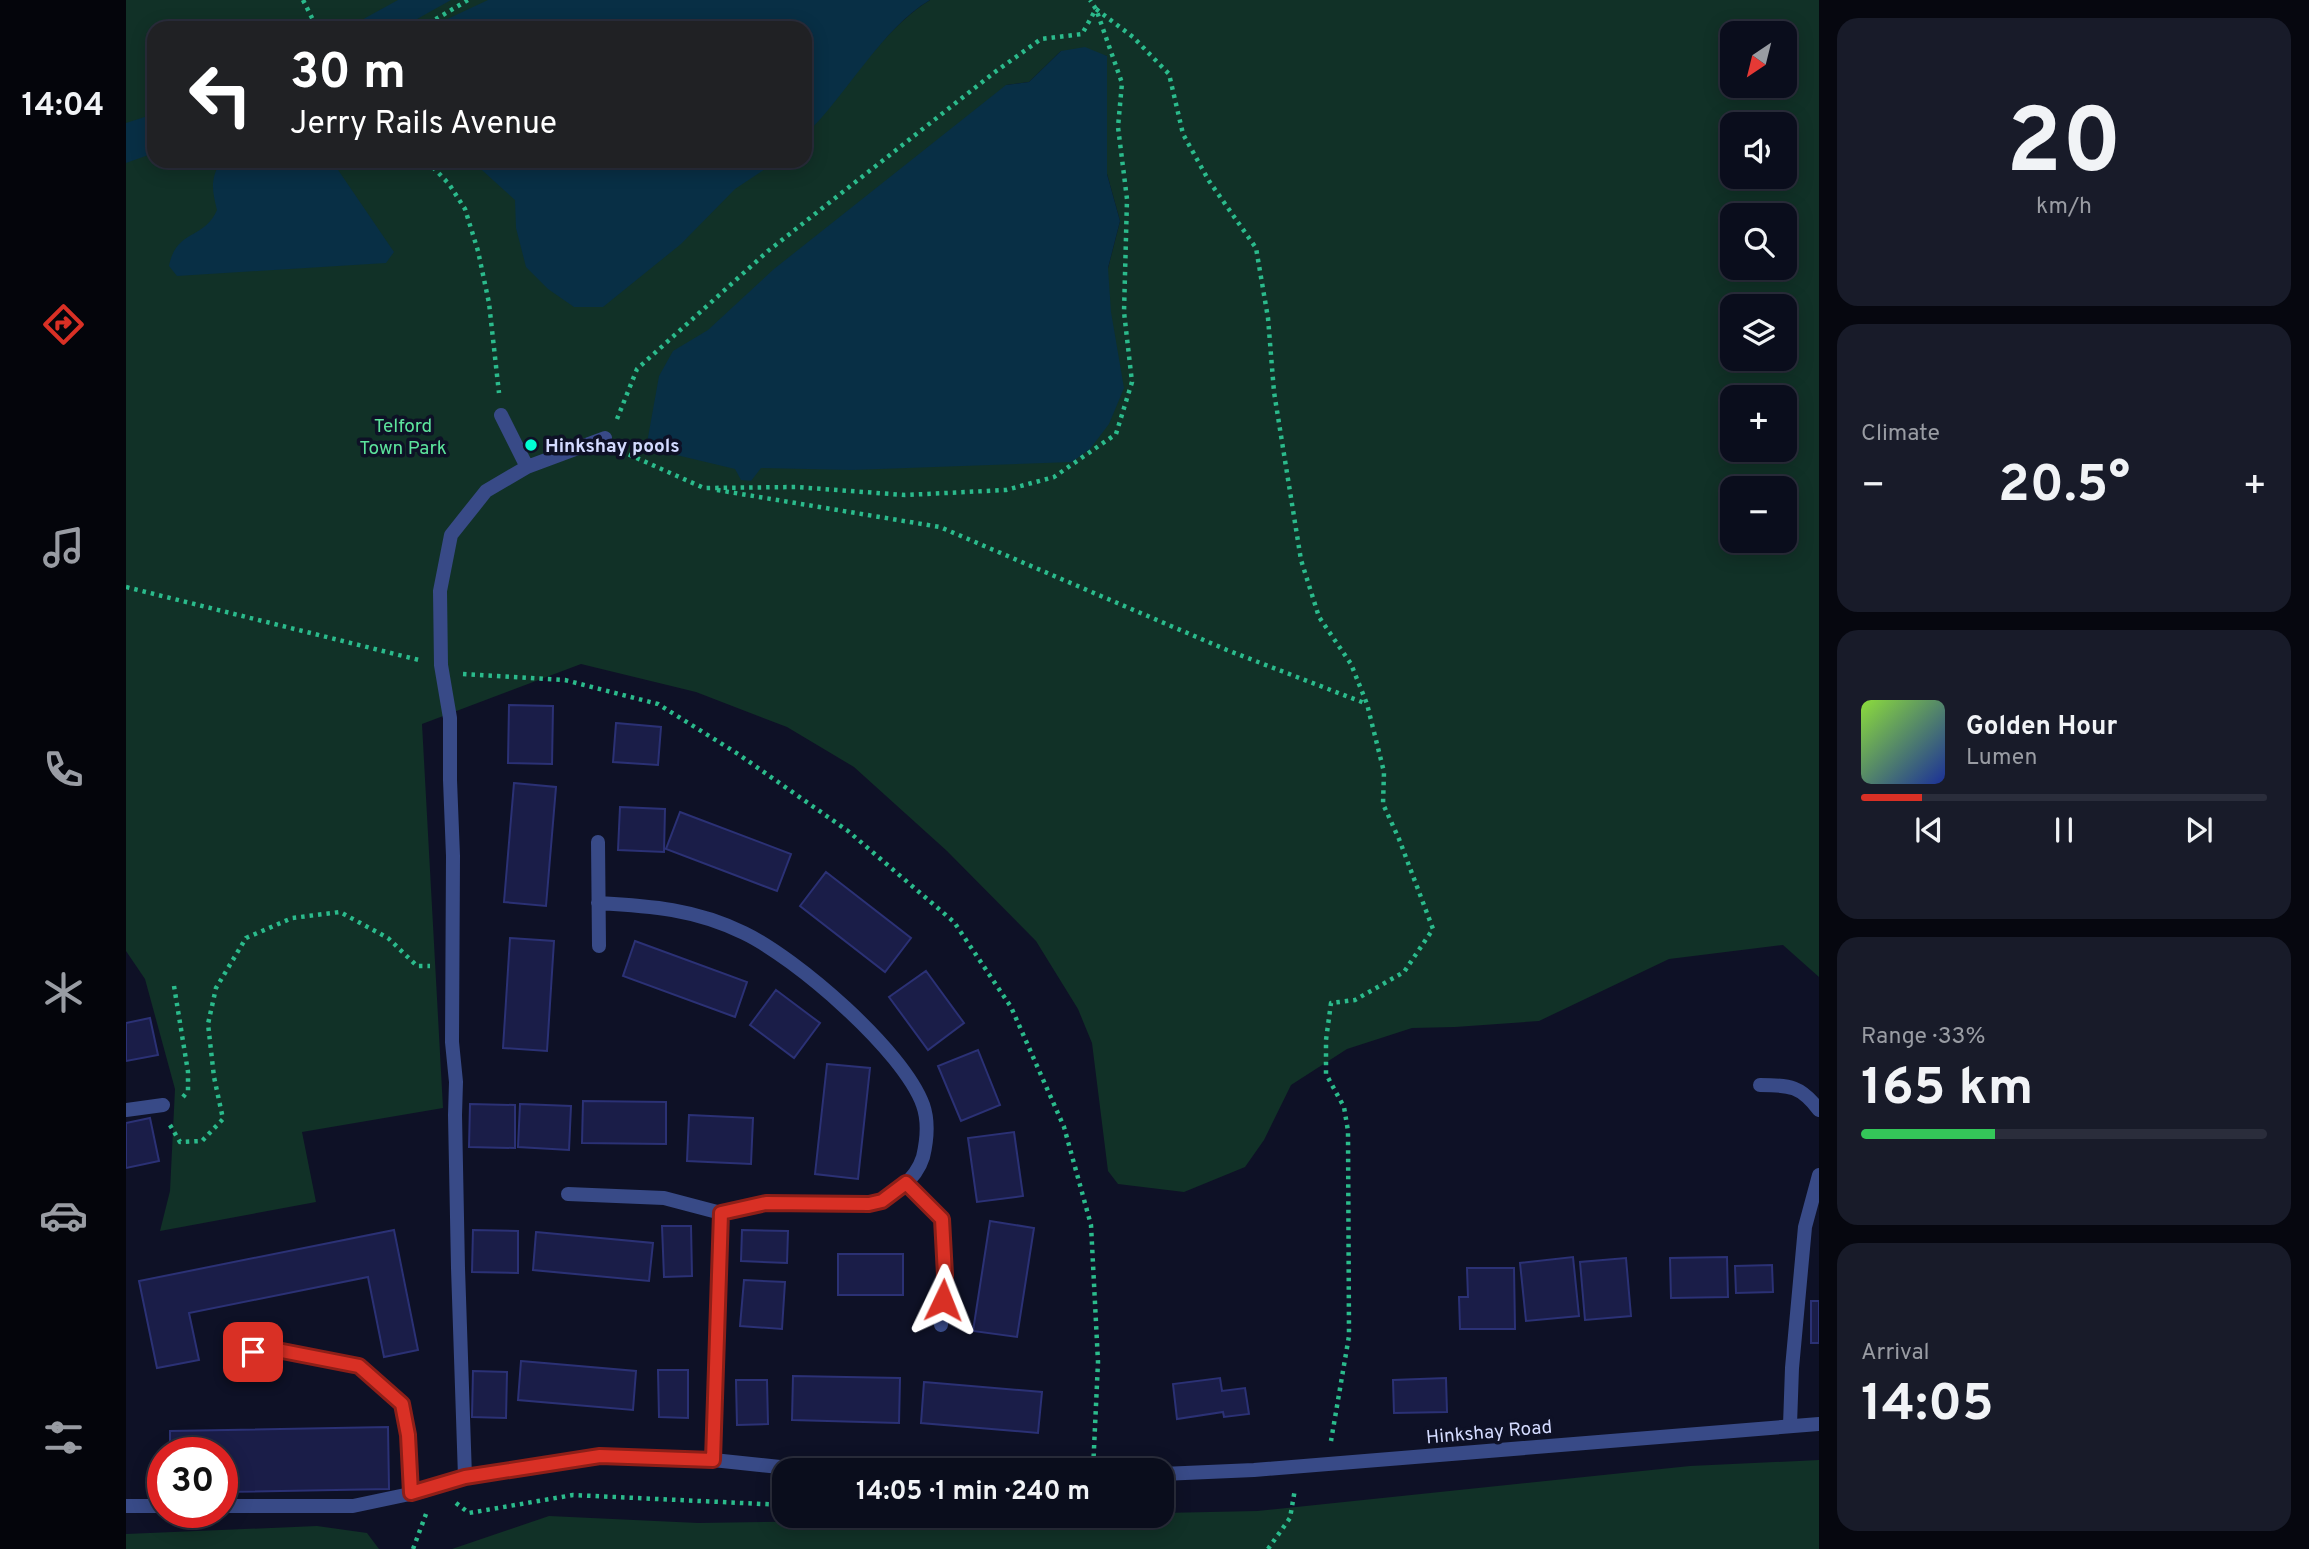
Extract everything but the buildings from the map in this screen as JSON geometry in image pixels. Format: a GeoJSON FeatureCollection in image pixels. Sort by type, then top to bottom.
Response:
{"type":"FeatureCollection","features":[{"type":"Feature","properties":{"kind":"street"},"geometry":{"type":"LineString","coordinates":[[501,415],[527,467]]}},
{"type":"Feature","properties":{"kind":"street"},"geometry":{"type":"LineString","coordinates":[[465,1477],[458,1268],[456,1082],[452,1042],[453,856],[450,718],[441,665],[440,591],[451,535],[486,491],[527,467],[605,438]]}},
{"type":"Feature","properties":{"kind":"street"},"geometry":{"type":"LineString","coordinates":[[597,842],[599,946]]}},
{"type":"Feature","properties":{"kind":"street"},"geometry":{"type":"LineString","coordinates":[[568,1194],[663,1198],[721,1213],[766,1203],[869,1204],[882,1201],[906,1183],[920,1168],[926,1146],[927,1122],[922,1104],[907,1074],[869,1030],[811,980],[746,934],[703,915],[657,906],[598,903]]}},
{"type":"Feature","properties":{"kind":"street"},"geometry":{"type":"LineString","coordinates":[[1760,1084],[1786,1085],[1807,1093],[1819,1110]]}},
{"type":"Feature","properties":{"kind":"street"},"geometry":{"type":"LineString","coordinates":[[126,1110],[163,1105]]}},
{"type":"Feature","properties":{"kind":"street"},"geometry":{"type":"LineString","coordinates":[[1790,1425],[1792,1368],[1805,1227],[1819,1175]]}},
{"type":"Feature","properties":{"kind":"street"},"geometry":{"type":"LineString","coordinates":[[906,1183],[942,1219],[945,1275],[942,1325]]}},
{"type":"Feature","properties":{"kind":"street"},"geometry":{"type":"LineString","coordinates":[[713,1460],[721,1213]]}},
{"type":"Feature","properties":{"kind":"street"},"geometry":{"type":"LineString","coordinates":[[232,1356],[272,1349],[359,1366],[402,1404],[408,1435],[411,1493]]}},
{"type":"Feature","properties":{"kind":"street","name":"Hinkshay Road"},"geometry":{"type":"LineString","coordinates":[[1174,1473],[1254,1470],[1819,1424]]}},
{"type":"Feature","properties":{"kind":"street"},"geometry":{"type":"LineString","coordinates":[[238,1506],[353,1506],[436,1487],[465,1477],[600,1456],[713,1460],[772,1466]]}},
{"type":"Feature","properties":{"kind":"street"},"geometry":{"type":"LineString","coordinates":[[126,1506],[147,1506]]}},
{"type":"Feature","properties":{"kind":"path"},"geometry":{"type":"LineString","coordinates":[[303,0],[314,21]]}},
{"type":"Feature","properties":{"kind":"path"},"geometry":{"type":"LineString","coordinates":[[433,21],[468,0]]}},
{"type":"Feature","properties":{"kind":"path"},"geometry":{"type":"LineString","coordinates":[[704,488],[796,488],[905,495],[1006,490],[1054,477],[1116,434],[1132,382],[1124,312],[1128,199],[1118,127],[1122,83],[1096,9],[1090,0]]}},
{"type":"Feature","properties":{"kind":"path"},"geometry":{"type":"LineString","coordinates":[[1096,9],[1082,34],[1041,39],[995,72],[768,251],[637,369],[621,412],[605,438],[626,455],[704,488],[940,527],[1227,650],[1367,704]]}},
{"type":"Feature","properties":{"kind":"path"},"geometry":{"type":"LineString","coordinates":[[1096,9],[1133,37],[1169,74],[1183,135],[1209,181],[1256,248],[1268,318],[1274,392],[1301,560],[1318,617],[1351,664],[1367,704],[1384,772],[1383,804],[1433,929],[1404,972],[1355,1000],[1331,1003],[1326,1040],[1326,1074],[1344,1107],[1348,1131],[1349,1336],[1327,1464]]}},
{"type":"Feature","properties":{"kind":"path"},"geometry":{"type":"LineString","coordinates":[[434,168],[449,184],[465,209],[478,251],[489,303],[501,415]]}},
{"type":"Feature","properties":{"kind":"path"},"geometry":{"type":"LineString","coordinates":[[126,587],[441,665],[455,673],[565,680],[658,704],[738,754],[848,831],[954,922],[1011,1007],[1064,1127],[1091,1225],[1098,1362],[1094,1458]]}},
{"type":"Feature","properties":{"kind":"path"},"geometry":{"type":"LineString","coordinates":[[174,986],[188,1072],[188,1091],[179,1101],[163,1105],[168,1121],[180,1142],[202,1141],[223,1119],[214,1077],[208,1024],[216,988],[246,938],[292,918],[340,912],[387,938],[417,966],[452,965]]}},
{"type":"Feature","properties":{"kind":"path"},"geometry":{"type":"LineString","coordinates":[[1268,1549],[1290,1518],[1296,1485]]}},
{"type":"Feature","properties":{"kind":"path"},"geometry":{"type":"LineString","coordinates":[[413,1549],[436,1487],[469,1513],[573,1496],[772,1504]]}},
{"type":"Feature","properties":{"kind":"green space","name":"Telford Town Park"},"geometry":{"type":"Polygon","coordinates":[[[126,0],[665,0],[698,21],[147,21],[147,168],[812,168],[812,94],[830,106],[890,34],[916,9],[930,0],[1819,0],[1819,977],[1783,945],[1669,959],[1539,1021],[1412,1028],[1347,1049],[1291,1085],[1264,1140],[1245,1167],[1184,1192],[1118,1184],[1108,1171],[1092,1043],[1078,1009],[1036,941],[947,851],[854,767],[787,727],[696,692],[581,664],[422,724],[443,1108],[302,1132],[316,1202],[160,1231],[170,1191],[175,1089],[145,979],[126,951],[126,0]],[[1061,51],[1029,82],[1006,85],[1108,268],[1120,221],[1107,174],[1107,56],[1061,51]]]}},
{"type":"Feature","properties":{"kind":"green space"},"geometry":{"type":"Polygon","coordinates":[[[1819,1460],[1819,1549],[452,1549],[549,1516],[698,1523],[772,1522],[772,1528],[1174,1528],[1174,1513],[1257,1511],[1690,1466],[1819,1460]]]}},
{"type":"Feature","properties":{"kind":"green space"},"geometry":{"type":"Polygon","coordinates":[[[317,1526],[367,1533],[379,1549],[126,1549],[126,1534],[317,1526]]]}},
{"type":"Feature","properties":{"kind":"water"},"geometry":{"type":"Polygon","coordinates":[[[398,0],[451,0],[414,21],[360,21],[398,0]]]}},
{"type":"Feature","properties":{"kind":"water"},"geometry":{"type":"Polygon","coordinates":[[[488,0],[930,0],[912,12],[880,45],[812,128],[812,21],[443,21],[488,0]]]}},
{"type":"Feature","properties":{"kind":"water"},"geometry":{"type":"Polygon","coordinates":[[[1085,47],[1107,56],[1107,174],[1120,221],[1108,268],[1111,312],[1124,388],[1109,424],[1090,449],[1072,462],[852,470],[761,468],[751,481],[741,480],[735,469],[664,452],[647,443],[659,376],[673,351],[708,330],[774,269],[1006,85],[1029,82],[1061,51],[1085,47]]]}},
{"type":"Feature","properties":{"kind":"water"},"geometry":{"type":"Polygon","coordinates":[[[147,116],[147,156],[126,163],[126,123],[147,116]]]}},
{"type":"Feature","properties":{"kind":"water"},"geometry":{"type":"Polygon","coordinates":[[[218,168],[337,168],[394,252],[386,263],[177,276],[169,266],[173,254],[184,240],[211,220],[217,210],[213,185],[218,168]]]}},
{"type":"Feature","properties":{"kind":"water"},"geometry":{"type":"Polygon","coordinates":[[[480,168],[766,168],[735,189],[681,244],[603,307],[574,307],[548,289],[526,267],[516,228],[515,200],[480,168]]]}},
{"type":"Feature","properties":{"kind":"place","name":"Hinkshay pools"},"geometry":{"type":"Point","coordinates":[531,445]}},
{"type":"Feature","properties":{"kind":"route"},"geometry":{"type":"LineString","coordinates":[[253,1352],[272,1349],[359,1366],[402,1404],[408,1435],[411,1493],[465,1477],[600,1456],[713,1460],[721,1213],[766,1203],[869,1204],[882,1201],[906,1183],[942,1219],[945,1275],[943,1300]]}}]}
